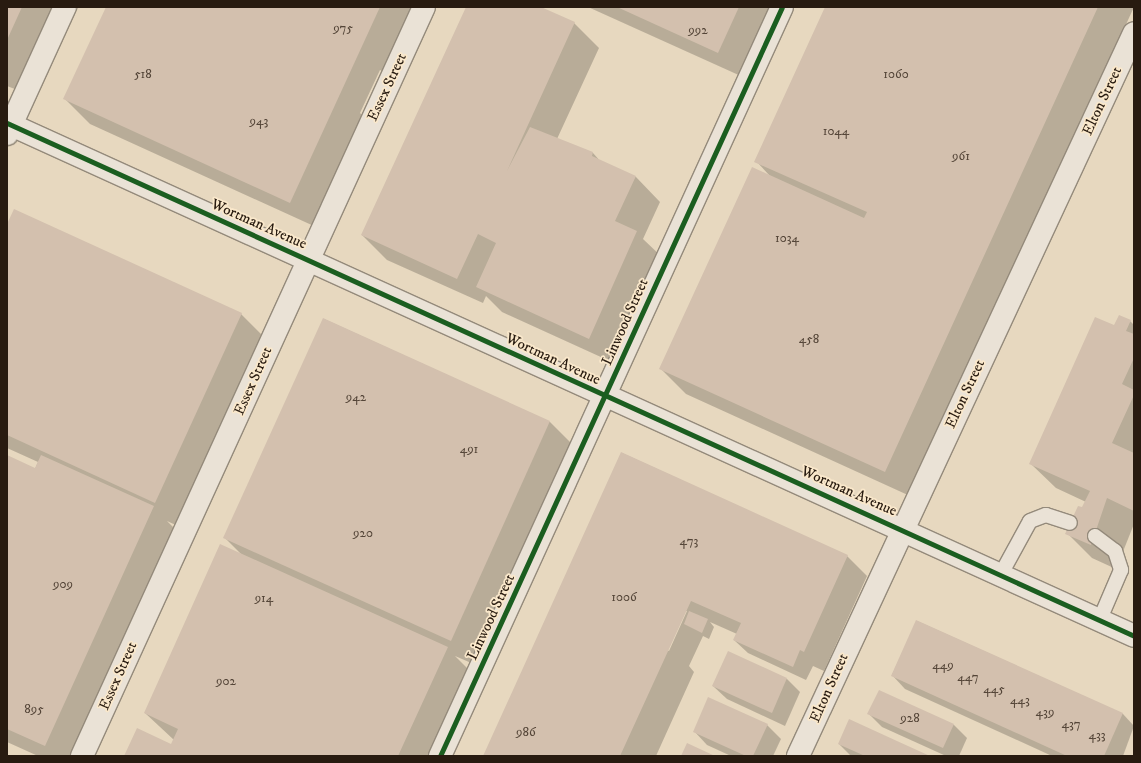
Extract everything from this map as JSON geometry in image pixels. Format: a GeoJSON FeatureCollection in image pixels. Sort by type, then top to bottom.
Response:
{"type":"FeatureCollection","features":[{"type":"Feature","properties":{"kind":"street"},"geometry":{"type":"LineString","coordinates":[[8,127],[65,7]]}},
{"type":"Feature","properties":{"kind":"street","name":"Essex Street"},"geometry":{"type":"LineString","coordinates":[[82,756],[424,7]]}},
{"type":"Feature","properties":{"kind":"street","name":"Linwood Street"},"geometry":{"type":"LineString","coordinates":[[440,756],[782,7]]}},
{"type":"Feature","properties":{"kind":"street","name":"Elton Street"},"geometry":{"type":"LineString","coordinates":[[798,756],[901,528],[1134,34]]}},
{"type":"Feature","properties":{"kind":"street","name":"Wortman Avenue"},"geometry":{"type":"LineString","coordinates":[[8,127],[308,260],[605,396],[901,528],[1134,636]]}},
{"type":"Feature","properties":{"kind":"lane"},"geometry":{"type":"LineString","coordinates":[[1001,574],[1030,521],[1046,515],[1070,523]]}},
{"type":"Feature","properties":{"kind":"lane"},"geometry":{"type":"LineString","coordinates":[[1095,536],[1115,551],[1121,570],[1100,619]]}},
{"type":"Feature","properties":{"kind":"building"},"geometry":{"type":"Polygon","coordinates":[[[7,7],[22,7],[7,40],[7,7]]]}},
{"type":"Feature","properties":{"kind":"building"},"geometry":{"type":"Polygon","coordinates":[[[106,7],[380,7],[290,203],[63,99],[106,7]]]}},
{"type":"Feature","properties":{"kind":"building"},"geometry":{"type":"Polygon","coordinates":[[[466,7],[541,7],[575,22],[507,171],[530,127],[593,152],[592,156],[636,176],[615,221],[637,231],[589,339],[476,287],[496,243],[478,234],[457,279],[361,235],[466,7]]]}},
{"type":"Feature","properties":{"kind":"building"},"geometry":{"type":"Polygon","coordinates":[[[617,7],[739,7],[718,53],[617,7]]]}},
{"type":"Feature","properties":{"kind":"building"},"geometry":{"type":"Polygon","coordinates":[[[825,7],[1098,7],[885,472],[659,369],[752,167],[864,218],[867,212],[754,162],[825,7]]]}},
{"type":"Feature","properties":{"kind":"building"},"geometry":{"type":"Polygon","coordinates":[[[14,209],[242,313],[155,503],[7,435],[7,224],[14,209]]]}},
{"type":"Feature","properties":{"kind":"building"},"geometry":{"type":"Polygon","coordinates":[[[1119,315],[1131,320],[1126,331],[1134,334],[1134,358],[1122,384],[1134,390],[1134,395],[1112,443],[1134,453],[1134,511],[1107,498],[1091,545],[1065,534],[1078,506],[1082,507],[1090,491],[1029,464],[1095,317],[1114,325],[1119,315]]]}},
{"type":"Feature","properties":{"kind":"building"},"geometry":{"type":"Polygon","coordinates":[[[323,318],[550,421],[451,641],[223,538],[323,318]]]}},
{"type":"Feature","properties":{"kind":"building"},"geometry":{"type":"Polygon","coordinates":[[[621,452],[848,555],[804,652],[800,650],[793,667],[733,640],[741,623],[691,601],[620,756],[483,756],[621,452]]]}},
{"type":"Feature","properties":{"kind":"building"},"geometry":{"type":"Polygon","coordinates":[[[7,455],[35,468],[41,455],[154,506],[45,746],[7,729],[7,455]]]}},
{"type":"Feature","properties":{"kind":"building"},"geometry":{"type":"Polygon","coordinates":[[[220,544],[448,647],[398,756],[124,756],[137,728],[171,744],[178,729],[144,713],[220,544]]]}},
{"type":"Feature","properties":{"kind":"building"},"geometry":{"type":"Polygon","coordinates":[[[689,611],[708,619],[702,633],[684,624],[689,611]]]}},
{"type":"Feature","properties":{"kind":"building"},"geometry":{"type":"Polygon","coordinates":[[[916,620],[1123,713],[1104,756],[1067,756],[891,676],[916,620]]]}},
{"type":"Feature","properties":{"kind":"building"},"geometry":{"type":"Polygon","coordinates":[[[728,651],[787,678],[772,713],[712,686],[728,651]]]}},
{"type":"Feature","properties":{"kind":"building"},"geometry":{"type":"Polygon","coordinates":[[[879,690],[954,724],[943,748],[867,714],[879,690]]]}},
{"type":"Feature","properties":{"kind":"building"},"geometry":{"type":"Polygon","coordinates":[[[708,697],[768,724],[753,756],[746,756],[693,732],[708,697]]]}},
{"type":"Feature","properties":{"kind":"building"},"geometry":{"type":"Polygon","coordinates":[[[849,719],[930,756],[865,756],[838,744],[849,719]]]}},
{"type":"Feature","properties":{"kind":"building"},"geometry":{"type":"Polygon","coordinates":[[[687,743],[715,756],[681,756],[687,743]]]}},
{"type":"Feature","properties":{"kind":"cycle path"},"geometry":{"type":"LineString","coordinates":[[440,756],[782,7]]}},
{"type":"Feature","properties":{"kind":"cycle path"},"geometry":{"type":"LineString","coordinates":[[7,123],[1134,636]]}}]}
